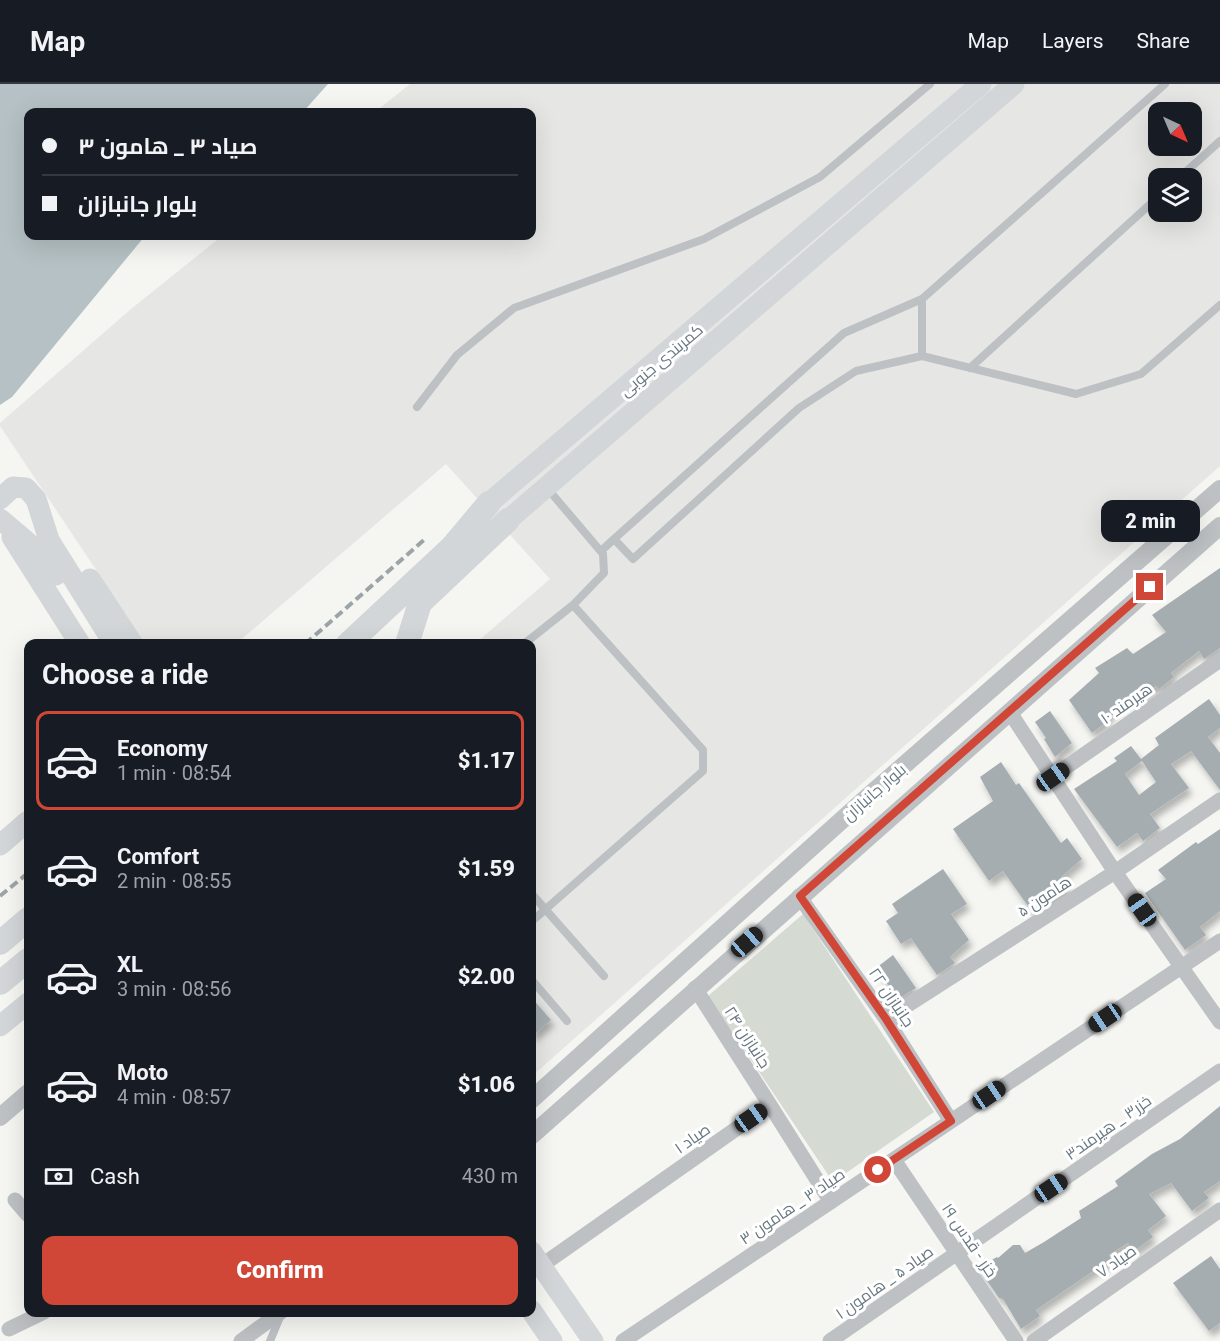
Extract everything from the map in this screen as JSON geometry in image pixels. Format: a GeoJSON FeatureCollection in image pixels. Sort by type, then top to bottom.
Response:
{"type":"FeatureCollection","features":[{"type":"Feature","properties":{"kind":"highway","name":"کمربندی جنوبی"},"geometry":{"type":"LineString","coordinates":[[409,639],[420,603],[458,554],[489,503]]}},
{"type":"Feature","properties":{"kind":"highway","name":"کمربندی جنوبی"},"geometry":{"type":"LineString","coordinates":[[354,639],[458,554],[508,520]]}},
{"type":"Feature","properties":{"kind":"highway"},"geometry":{"type":"LineString","coordinates":[[0,943],[24,922]]}},
{"type":"Feature","properties":{"kind":"highway"},"geometry":{"type":"LineString","coordinates":[[0,983],[24,963]]}},
{"type":"Feature","properties":{"kind":"main road","name":"کمربندی جنوبی"},"geometry":{"type":"LineString","coordinates":[[489,503],[622,393],[981,84]]}},
{"type":"Feature","properties":{"kind":"main road","name":"کمربندی جنوبی"},"geometry":{"type":"LineString","coordinates":[[508,520],[1014,84]]}},
{"type":"Feature","properties":{"kind":"main road"},"geometry":{"type":"LineString","coordinates":[[622,393],[636,409]]}},
{"type":"Feature","properties":{"kind":"main road"},"geometry":{"type":"LineString","coordinates":[[530,469],[546,487]]}},
{"type":"Feature","properties":{"kind":"main road"},"geometry":{"type":"LineString","coordinates":[[0,499],[13,487],[26,488],[36,498],[130,639]]}},
{"type":"Feature","properties":{"kind":"main road"},"geometry":{"type":"LineString","coordinates":[[36,498],[49,540],[111,639]]}},
{"type":"Feature","properties":{"kind":"main road"},"geometry":{"type":"LineString","coordinates":[[0,519],[77,639]]}},
{"type":"Feature","properties":{"kind":"main road"},"geometry":{"type":"LineString","coordinates":[[0,519],[27,539],[45,559],[95,639]]}},
{"type":"Feature","properties":{"kind":"main road"},"geometry":{"type":"LineString","coordinates":[[0,845],[24,824]]}},
{"type":"Feature","properties":{"kind":"main road"},"geometry":{"type":"LineString","coordinates":[[0,1026],[24,1006]]}},
{"type":"Feature","properties":{"kind":"main road"},"geometry":{"type":"LineString","coordinates":[[536,1258],[593,1341]]}},
{"type":"Feature","properties":{"kind":"main road"},"geometry":{"type":"LineString","coordinates":[[535,1317],[552,1341]]}},
{"type":"Feature","properties":{"kind":"street","name":"بلوار جانبازان"},"geometry":{"type":"LineString","coordinates":[[536,1095],[863,801],[1220,489]]}},
{"type":"Feature","properties":{"kind":"street","name":"بلوار جانبازان"},"geometry":{"type":"LineString","coordinates":[[536,1131],[695,988],[1220,526]]}},
{"type":"Feature","properties":{"kind":"street","name":"هیرمند ۱۰"},"geometry":{"type":"LineString","coordinates":[[1053,777],[1220,660]]}},
{"type":"Feature","properties":{"kind":"street"},"geometry":{"type":"LineString","coordinates":[[1009,711],[1115,872],[1220,1022]]}},
{"type":"Feature","properties":{"kind":"street","name":"هامون ۵"},"geometry":{"type":"LineString","coordinates":[[886,1019],[1115,872],[1220,800]]}},
{"type":"Feature","properties":{"kind":"street"},"geometry":{"type":"LineString","coordinates":[[863,801],[883,822]]}},
{"type":"Feature","properties":{"kind":"street","name":"جانبازان ۲۲"},"geometry":{"type":"LineString","coordinates":[[800,896],[886,1019],[951,1121]]}},
{"type":"Feature","properties":{"kind":"street","name":"صیاد ۳ _ هامون ۳"},"geometry":{"type":"LineString","coordinates":[[622,1341],[1220,941]]}},
{"type":"Feature","properties":{"kind":"street","name":"جانبازان ۲۴"},"geometry":{"type":"LineString","coordinates":[[695,988],[770,1105]]}},
{"type":"Feature","properties":{"kind":"street"},"geometry":{"type":"LineString","coordinates":[[593,1044],[610,1064]]}},
{"type":"Feature","properties":{"kind":"street","name":"خزر۳ _ هیرمند۳"},"geometry":{"type":"LineString","coordinates":[[957,1253],[1220,1071]]}},
{"type":"Feature","properties":{"kind":"street"},"geometry":{"type":"LineString","coordinates":[[0,1117],[24,1101]]}},
{"type":"Feature","properties":{"kind":"street"},"geometry":{"type":"LineString","coordinates":[[770,1105],[831,1202]]}},
{"type":"Feature","properties":{"kind":"street","name":"صیاد ۱"},"geometry":{"type":"LineString","coordinates":[[536,1258],[770,1105]]}},
{"type":"Feature","properties":{"kind":"street","name":"خزر - قدس ۱۹"},"geometry":{"type":"LineString","coordinates":[[894,1160],[1016,1341]]}},
{"type":"Feature","properties":{"kind":"street"},"geometry":{"type":"LineString","coordinates":[[15,1200],[24,1210]]}},
{"type":"Feature","properties":{"kind":"street","name":"صیاد ۷"},"geometry":{"type":"LineString","coordinates":[[1034,1341],[1220,1210]]}},
{"type":"Feature","properties":{"kind":"street","name":"صیاد ۵ _ هامون ۱"},"geometry":{"type":"LineString","coordinates":[[830,1341],[957,1253]]}},
{"type":"Feature","properties":{"kind":"street"},"geometry":{"type":"LineString","coordinates":[[9,1329],[34,1317]]}},
{"type":"Feature","properties":{"kind":"street"},"geometry":{"type":"LineString","coordinates":[[241,1341],[274,1317]]}},
{"type":"Feature","properties":{"kind":"lane"},"geometry":{"type":"LineString","coordinates":[[417,407],[457,355],[514,308],[704,239],[820,177],[930,84]]}},
{"type":"Feature","properties":{"kind":"lane"},"geometry":{"type":"LineString","coordinates":[[601,551],[844,333],[922,299],[1165,84]]}},
{"type":"Feature","properties":{"kind":"lane"},"geometry":{"type":"LineString","coordinates":[[1190,168],[1220,141]]}},
{"type":"Feature","properties":{"kind":"lane"},"geometry":{"type":"LineString","coordinates":[[970,368],[1148,206]]}},
{"type":"Feature","properties":{"kind":"lane"},"geometry":{"type":"LineString","coordinates":[[921,356],[922,299]]}},
{"type":"Feature","properties":{"kind":"lane"},"geometry":{"type":"LineString","coordinates":[[614,539],[633,559],[799,408],[856,371],[921,356],[1076,394],[1142,374],[1220,305]]}},
{"type":"Feature","properties":{"kind":"lane"},"geometry":{"type":"LineString","coordinates":[[530,639],[573,605],[604,573],[605,563],[601,551],[546,487]]}},
{"type":"Feature","properties":{"kind":"lane"},"geometry":{"type":"LineString","coordinates":[[536,917],[704,771],[703,750],[573,605]]}},
{"type":"Feature","properties":{"kind":"lane"},"geometry":{"type":"LineString","coordinates":[[536,899],[604,976]]}},
{"type":"Feature","properties":{"kind":"lane"},"geometry":{"type":"LineString","coordinates":[[536,985],[567,1021]]}},
{"type":"Feature","properties":{"kind":"lane"},"geometry":{"type":"LineString","coordinates":[[270,1341],[279,1317]]}},
{"type":"Feature","properties":{"kind":"shaded area"},"geometry":{"type":"Polygon","coordinates":[[[0,84],[328,84],[307,108],[24,108],[24,240],[142,240],[12,397],[0,405],[0,84]]]}},
{"type":"Feature","properties":{"kind":"shaded area"},"geometry":{"type":"Polygon","coordinates":[[[410,84],[1220,84],[1220,466],[536,1073],[536,639],[481,639],[550,579],[446,464],[242,639],[142,639],[0,423],[131,309],[217,240],[536,240],[536,108],[380,108],[410,84]]]}},
{"type":"Feature","properties":{"kind":"shaded area"},"geometry":{"type":"Polygon","coordinates":[[[803,914],[934,1112],[833,1182],[708,996],[803,914]]]}},
{"type":"Feature","properties":{"kind":"building"},"geometry":{"type":"Polygon","coordinates":[[[1220,568],[1220,648],[1204,659],[1199,651],[1171,673],[1174,677],[1159,689],[1156,686],[1141,698],[1138,692],[1107,716],[1109,720],[1092,733],[1069,700],[1099,673],[1095,668],[1127,648],[1133,654],[1166,632],[1152,615],[1220,568]]]}},
{"type":"Feature","properties":{"kind":"building"},"geometry":{"type":"Polygon","coordinates":[[[1209,699],[1220,715],[1220,728],[1208,737],[1220,753],[1220,790],[1191,751],[1171,764],[1189,788],[1150,814],[1160,828],[1143,841],[1137,833],[1117,847],[1074,789],[1117,761],[1114,758],[1131,746],[1141,759],[1159,745],[1155,738],[1209,699]],[[1142,761],[1125,774],[1139,795],[1156,782],[1142,761]]]}},
{"type":"Feature","properties":{"kind":"building"},"geometry":{"type":"Polygon","coordinates":[[[1050,711],[1072,743],[1055,757],[1035,722],[1050,711]]]}},
{"type":"Feature","properties":{"kind":"building"},"geometry":{"type":"Polygon","coordinates":[[[1001,762],[1016,785],[1019,783],[1061,843],[1067,838],[1082,859],[1061,877],[1069,890],[1033,913],[1003,871],[989,881],[953,829],[993,801],[980,777],[1001,762]]]}},
{"type":"Feature","properties":{"kind":"building"},"geometry":{"type":"Polygon","coordinates":[[[1220,829],[1220,911],[1200,927],[1206,935],[1185,950],[1145,893],[1166,879],[1158,870],[1196,842],[1198,844],[1220,829]]]}},
{"type":"Feature","properties":{"kind":"building"},"geometry":{"type":"Polygon","coordinates":[[[943,869],[967,904],[951,914],[969,940],[950,957],[955,963],[937,975],[911,938],[901,944],[886,921],[898,913],[892,904],[943,869]]]}},
{"type":"Feature","properties":{"kind":"building"},"geometry":{"type":"Polygon","coordinates":[[[893,955],[916,988],[898,999],[876,968],[893,955]]]}},
{"type":"Feature","properties":{"kind":"building"},"geometry":{"type":"Polygon","coordinates":[[[536,1003],[551,1020],[536,1033],[536,1003]]]}},
{"type":"Feature","properties":{"kind":"building"},"geometry":{"type":"Polygon","coordinates":[[[1220,1106],[1220,1181],[1204,1192],[1209,1198],[1192,1211],[1171,1183],[1149,1194],[1166,1216],[1148,1230],[1153,1237],[1133,1252],[1128,1243],[1109,1255],[1111,1259],[1036,1310],[1040,1316],[1021,1329],[1003,1299],[999,1298],[976,1265],[985,1258],[988,1262],[998,1258],[1013,1245],[1020,1245],[1025,1253],[1081,1218],[1079,1211],[1118,1186],[1115,1181],[1152,1154],[1180,1139],[1220,1106]]]}},
{"type":"Feature","properties":{"kind":"building"},"geometry":{"type":"Polygon","coordinates":[[[1211,1256],[1220,1269],[1220,1323],[1209,1331],[1173,1283],[1211,1256]]]}},
{"type":"Feature","properties":{"kind":"railway"},"geometry":{"type":"LineString","coordinates":[[311,639],[424,540]]}},
{"type":"Feature","properties":{"kind":"railway"},"geometry":{"type":"LineString","coordinates":[[0,896],[24,876]]}},
{"type":"Feature","properties":{"kind":"route"},"geometry":{"type":"LineString","coordinates":[[878,1170],[951,1121],[886,1019],[800,896],[1150,587]]}}]}
